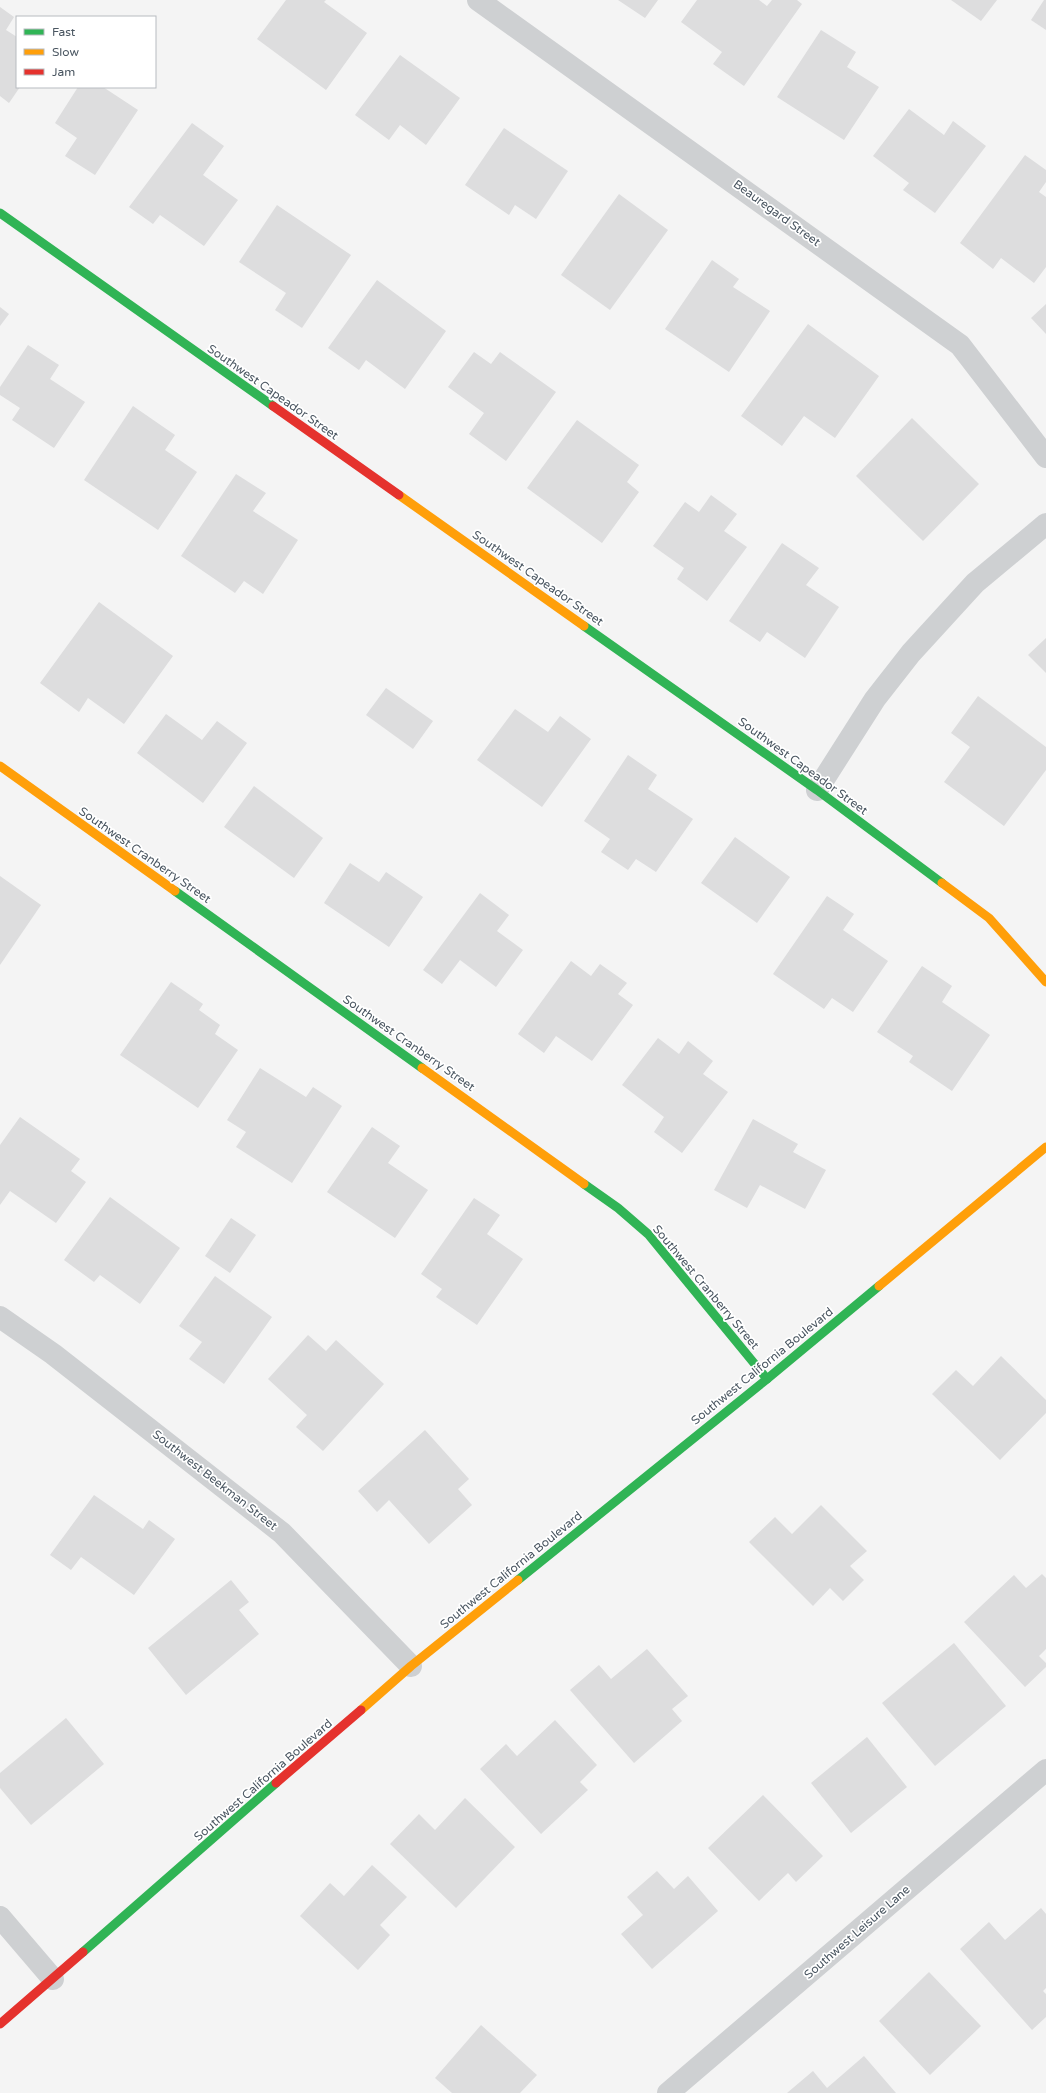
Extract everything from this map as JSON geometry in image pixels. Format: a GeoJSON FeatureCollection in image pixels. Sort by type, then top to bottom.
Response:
{"type":"FeatureCollection","features":[{"type":"Feature","properties":{"kind":"street","name":"Beauregard Street"},"geometry":{"type":"LineString","coordinates":[[478,0],[960,345],[1046,457]]}},
{"type":"Feature","properties":{"kind":"street","name":"Southwest Capeador Street"},"geometry":{"type":"LineString","coordinates":[[0,213],[817,790],[989,918],[1046,982]]}},
{"type":"Feature","properties":{"kind":"street"},"geometry":{"type":"LineString","coordinates":[[817,790],[875,699],[911,653],[975,583],[1046,524]]}},
{"type":"Feature","properties":{"kind":"street","name":"Southwest Cranberry Street"},"geometry":{"type":"LineString","coordinates":[[0,766],[618,1208],[648,1234],[767,1379]]}},
{"type":"Feature","properties":{"kind":"street","name":"Southwest California Boulevard"},"geometry":{"type":"LineString","coordinates":[[0,2024],[411,1666],[767,1379],[1046,1147]]}},
{"type":"Feature","properties":{"kind":"street","name":"Southwest Beekman Street"},"geometry":{"type":"LineString","coordinates":[[0,1317],[53,1354],[282,1533],[411,1666]]}},
{"type":"Feature","properties":{"kind":"street","name":"Southwest Leisure Lane"},"geometry":{"type":"LineString","coordinates":[[668,2093],[1046,1770]]}},
{"type":"Feature","properties":{"kind":"street"},"geometry":{"type":"LineString","coordinates":[[0,1917],[53,1979]]}},
{"type":"Feature","properties":{"kind":"building"},"geometry":{"type":"Polygon","coordinates":[[[286,0],[326,0],[324,2],[367,33],[326,90],[257,39],[286,0]]]}},
{"type":"Feature","properties":{"kind":"building"},"geometry":{"type":"Polygon","coordinates":[[[618,0],[658,0],[645,18],[618,0]]]}},
{"type":"Feature","properties":{"kind":"building"},"geometry":{"type":"Polygon","coordinates":[[[697,0],[759,0],[767,6],[772,0],[797,0],[802,4],[744,86],[713,64],[722,52],[681,22],[697,0]]]}},
{"type":"Feature","properties":{"kind":"building"},"geometry":{"type":"Polygon","coordinates":[[[951,0],[997,0],[981,21],[951,0]]]}},
{"type":"Feature","properties":{"kind":"building"},"geometry":{"type":"Polygon","coordinates":[[[1044,0],[1046,0],[1046,30],[1031,20],[1044,0]]]}},
{"type":"Feature","properties":{"kind":"building"},"geometry":{"type":"Polygon","coordinates":[[[0,7],[14,17],[6,30],[16,36],[16,88],[19,88],[9,103],[0,96],[0,7]]]}},
{"type":"Feature","properties":{"kind":"building"},"geometry":{"type":"Polygon","coordinates":[[[821,30],[856,52],[847,67],[879,87],[844,140],[777,97],[821,30]]]}},
{"type":"Feature","properties":{"kind":"building"},"geometry":{"type":"Polygon","coordinates":[[[400,55],[460,98],[426,145],[400,125],[389,140],[355,115],[400,55]]]}},
{"type":"Feature","properties":{"kind":"building"},"geometry":{"type":"Polygon","coordinates":[[[77,88],[105,88],[138,110],[95,175],[65,156],[77,138],[55,123],[77,88]]]}},
{"type":"Feature","properties":{"kind":"building"},"geometry":{"type":"Polygon","coordinates":[[[909,109],[944,135],[953,121],[986,146],[935,213],[903,190],[909,183],[873,156],[909,109]]]}},
{"type":"Feature","properties":{"kind":"building"},"geometry":{"type":"Polygon","coordinates":[[[192,123],[224,146],[203,175],[238,200],[204,246],[160,215],[153,224],[129,207],[192,123]]]}},
{"type":"Feature","properties":{"kind":"building"},"geometry":{"type":"Polygon","coordinates":[[[504,128],[568,171],[536,219],[515,205],[509,215],[465,185],[504,128]]]}},
{"type":"Feature","properties":{"kind":"building"},"geometry":{"type":"Polygon","coordinates":[[[1025,155],[1046,170],[1046,182],[1039,192],[1046,197],[1046,267],[1034,283],[1001,258],[993,269],[960,243],[1025,155]]]}},
{"type":"Feature","properties":{"kind":"building"},"geometry":{"type":"Polygon","coordinates":[[[619,194],[668,230],[610,310],[561,275],[619,194]]]}},
{"type":"Feature","properties":{"kind":"building"},"geometry":{"type":"Polygon","coordinates":[[[277,205],[351,255],[302,328],[275,310],[286,293],[239,262],[277,205]]]}},
{"type":"Feature","properties":{"kind":"building"},"geometry":{"type":"Polygon","coordinates":[[[712,260],[739,279],[733,287],[770,311],[729,372],[665,329],[712,260]]]}},
{"type":"Feature","properties":{"kind":"building"},"geometry":{"type":"Polygon","coordinates":[[[377,280],[446,331],[405,389],[366,360],[359,370],[328,348],[377,280]]]}},
{"type":"Feature","properties":{"kind":"building"},"geometry":{"type":"Polygon","coordinates":[[[1046,304],[1046,334],[1031,318],[1046,304]]]}},
{"type":"Feature","properties":{"kind":"building"},"geometry":{"type":"Polygon","coordinates":[[[0,307],[9,314],[0,326],[0,307]]]}},
{"type":"Feature","properties":{"kind":"building"},"geometry":{"type":"Polygon","coordinates":[[[808,324],[879,376],[835,438],[804,416],[782,446],[741,416],[808,324]]]}},
{"type":"Feature","properties":{"kind":"building"},"geometry":{"type":"Polygon","coordinates":[[[28,345],[59,365],[50,379],[85,402],[54,448],[12,420],[20,408],[0,395],[0,387],[28,345]]]}},
{"type":"Feature","properties":{"kind":"building"},"geometry":{"type":"Polygon","coordinates":[[[474,352],[491,364],[500,352],[556,392],[506,461],[469,434],[484,413],[448,387],[474,352]]]}},
{"type":"Feature","properties":{"kind":"building"},"geometry":{"type":"Polygon","coordinates":[[[133,406],[175,435],[165,450],[197,472],[158,530],[84,480],[133,406]]]}},
{"type":"Feature","properties":{"kind":"building"},"geometry":{"type":"Polygon","coordinates":[[[912,418],[979,484],[923,541],[856,476],[912,418]]]}},
{"type":"Feature","properties":{"kind":"building"},"geometry":{"type":"Polygon","coordinates":[[[577,420],[639,465],[627,482],[639,492],[602,543],[527,488],[577,420]]]}},
{"type":"Feature","properties":{"kind":"building"},"geometry":{"type":"Polygon","coordinates":[[[236,474],[266,493],[253,511],[298,540],[263,594],[244,581],[235,593],[181,556],[236,474]]]}},
{"type":"Feature","properties":{"kind":"building"},"geometry":{"type":"Polygon","coordinates":[[[711,495],[737,514],[724,531],[747,547],[707,601],[677,579],[684,568],[653,546],[685,502],[699,512],[711,495]]]}},
{"type":"Feature","properties":{"kind":"building"},"geometry":{"type":"Polygon","coordinates":[[[782,543],[819,568],[806,585],[839,607],[805,658],[767,632],[760,642],[729,621],[782,543]]]}},
{"type":"Feature","properties":{"kind":"building"},"geometry":{"type":"Polygon","coordinates":[[[99,602],[173,656],[124,724],[88,698],[79,712],[40,683],[99,602]]]}},
{"type":"Feature","properties":{"kind":"building"},"geometry":{"type":"Polygon","coordinates":[[[1046,638],[1046,673],[1028,655],[1046,638]]]}},
{"type":"Feature","properties":{"kind":"building"},"geometry":{"type":"Polygon","coordinates":[[[386,688],[433,721],[413,749],[366,715],[386,688]]]}},
{"type":"Feature","properties":{"kind":"building"},"geometry":{"type":"Polygon","coordinates":[[[978,696],[1046,747],[1046,770],[1004,826],[944,782],[970,747],[951,733],[978,696]]]}},
{"type":"Feature","properties":{"kind":"building"},"geometry":{"type":"Polygon","coordinates":[[[515,709],[548,732],[560,716],[591,739],[542,807],[477,760],[515,709]]]}},
{"type":"Feature","properties":{"kind":"building"},"geometry":{"type":"Polygon","coordinates":[[[166,714],[202,740],[217,721],[247,743],[203,803],[137,753],[166,714]]]}},
{"type":"Feature","properties":{"kind":"building"},"geometry":{"type":"Polygon","coordinates":[[[628,755],[657,775],[648,789],[693,819],[656,872],[636,859],[628,870],[601,852],[610,839],[584,821],[628,755]]]}},
{"type":"Feature","properties":{"kind":"building"},"geometry":{"type":"Polygon","coordinates":[[[254,786],[323,838],[294,878],[224,827],[254,786]]]}},
{"type":"Feature","properties":{"kind":"building"},"geometry":{"type":"Polygon","coordinates":[[[735,837],[790,877],[757,923],[701,883],[735,837]]]}},
{"type":"Feature","properties":{"kind":"building"},"geometry":{"type":"Polygon","coordinates":[[[350,863],[379,882],[386,872],[423,897],[389,947],[324,903],[350,863]]]}},
{"type":"Feature","properties":{"kind":"building"},"geometry":{"type":"Polygon","coordinates":[[[0,876],[41,905],[0,965],[0,876]]]}},
{"type":"Feature","properties":{"kind":"building"},"geometry":{"type":"Polygon","coordinates":[[[480,893],[509,915],[497,931],[523,950],[496,987],[460,960],[442,984],[423,970],[480,893]]]}},
{"type":"Feature","properties":{"kind":"building"},"geometry":{"type":"Polygon","coordinates":[[[827,896],[854,914],[843,930],[888,961],[853,1012],[832,998],[824,1009],[773,974],[827,896]]]}},
{"type":"Feature","properties":{"kind":"building"},"geometry":{"type":"Polygon","coordinates":[[[571,961],[591,976],[600,964],[627,983],[618,994],[633,1005],[592,1061],[556,1036],[544,1053],[518,1034],[571,961]]]}},
{"type":"Feature","properties":{"kind":"building"},"geometry":{"type":"Polygon","coordinates":[[[922,966],[952,986],[942,1002],[990,1035],[952,1091],[909,1062],[913,1056],[877,1032],[922,966]]]}},
{"type":"Feature","properties":{"kind":"building"},"geometry":{"type":"Polygon","coordinates":[[[171,982],[203,1004],[199,1010],[220,1025],[215,1034],[238,1050],[198,1108],[120,1055],[171,982]]]}},
{"type":"Feature","properties":{"kind":"building"},"geometry":{"type":"Polygon","coordinates":[[[658,1038],[679,1054],[688,1041],[713,1061],[703,1074],[728,1092],[682,1153],[654,1132],[664,1117],[622,1085],[658,1038]]]}},
{"type":"Feature","properties":{"kind":"building"},"geometry":{"type":"Polygon","coordinates":[[[260,1068],[306,1097],[313,1087],[342,1106],[292,1183],[236,1147],[246,1132],[227,1120],[260,1068]]]}},
{"type":"Feature","properties":{"kind":"building"},"geometry":{"type":"Polygon","coordinates":[[[20,1117],[80,1159],[71,1171],[86,1182],[56,1223],[10,1191],[0,1205],[0,1145],[20,1117]]]}},
{"type":"Feature","properties":{"kind":"building"},"geometry":{"type":"Polygon","coordinates":[[[753,1119],[798,1144],[793,1152],[826,1170],[805,1209],[760,1185],[747,1208],[714,1190],[753,1119]]]}},
{"type":"Feature","properties":{"kind":"building"},"geometry":{"type":"Polygon","coordinates":[[[372,1127],[400,1146],[388,1163],[428,1190],[395,1238],[327,1192],[372,1127]]]}},
{"type":"Feature","properties":{"kind":"building"},"geometry":{"type":"Polygon","coordinates":[[[110,1197],[180,1248],[140,1304],[100,1275],[94,1282],[64,1260],[110,1197]]]}},
{"type":"Feature","properties":{"kind":"building"},"geometry":{"type":"Polygon","coordinates":[[[474,1198],[500,1215],[487,1234],[523,1259],[477,1325],[436,1297],[442,1289],[421,1274],[474,1198]]]}},
{"type":"Feature","properties":{"kind":"building"},"geometry":{"type":"Polygon","coordinates":[[[231,1218],[256,1235],[230,1273],[205,1256],[231,1218]]]}},
{"type":"Feature","properties":{"kind":"building"},"geometry":{"type":"Polygon","coordinates":[[[215,1276],[272,1317],[224,1384],[189,1359],[202,1342],[179,1326],[215,1276]]]}},
{"type":"Feature","properties":{"kind":"building"},"geometry":{"type":"Polygon","coordinates":[[[308,1335],[326,1351],[336,1340],[384,1384],[323,1451],[296,1427],[307,1415],[268,1379],[308,1335]]]}},
{"type":"Feature","properties":{"kind":"building"},"geometry":{"type":"Polygon","coordinates":[[[1001,1356],[1046,1400],[1046,1413],[1000,1460],[932,1394],[956,1370],[973,1386],[1001,1356]]]}},
{"type":"Feature","properties":{"kind":"building"},"geometry":{"type":"Polygon","coordinates":[[[425,1430],[469,1479],[458,1489],[472,1505],[429,1544],[389,1500],[377,1512],[358,1491],[425,1430]]]}},
{"type":"Feature","properties":{"kind":"building"},"geometry":{"type":"Polygon","coordinates":[[[94,1495],[143,1529],[149,1520],[175,1539],[134,1595],[81,1557],[71,1570],[50,1555],[94,1495]]]}},
{"type":"Feature","properties":{"kind":"building"},"geometry":{"type":"Polygon","coordinates":[[[821,1505],[867,1551],[850,1566],[864,1580],[843,1601],[830,1588],[813,1606],[749,1542],[775,1517],[792,1534],[821,1505]]]}},
{"type":"Feature","properties":{"kind":"building"},"geometry":{"type":"Polygon","coordinates":[[[1042,1574],[1046,1578],[1046,1649],[1039,1656],[1046,1663],[1046,1667],[1025,1687],[964,1622],[1014,1575],[1026,1588],[1042,1574]]]}},
{"type":"Feature","properties":{"kind":"building"},"geometry":{"type":"Polygon","coordinates":[[[231,1580],[249,1602],[239,1610],[259,1634],[186,1695],[148,1648],[231,1580]]]}},
{"type":"Feature","properties":{"kind":"building"},"geometry":{"type":"Polygon","coordinates":[[[954,1643],[1006,1706],[935,1766],[882,1703],[954,1643]]]}},
{"type":"Feature","properties":{"kind":"building"},"geometry":{"type":"Polygon","coordinates":[[[647,1649],[688,1696],[672,1709],[682,1721],[634,1763],[570,1690],[599,1665],[611,1679],[647,1649]]]}},
{"type":"Feature","properties":{"kind":"building"},"geometry":{"type":"Polygon","coordinates":[[[66,1718],[104,1764],[31,1825],[0,1788],[0,1773],[66,1718]]]}},
{"type":"Feature","properties":{"kind":"building"},"geometry":{"type":"Polygon","coordinates":[[[555,1720],[597,1765],[580,1782],[588,1790],[541,1834],[480,1769],[506,1744],[517,1756],[555,1720]]]}},
{"type":"Feature","properties":{"kind":"building"},"geometry":{"type":"Polygon","coordinates":[[[867,1737],[907,1787],[851,1833],[811,1783],[867,1737]]]}},
{"type":"Feature","properties":{"kind":"building"},"geometry":{"type":"Polygon","coordinates":[[[763,1795],[823,1856],[796,1882],[788,1873],[759,1901],[708,1848],[763,1795]]]}},
{"type":"Feature","properties":{"kind":"building"},"geometry":{"type":"Polygon","coordinates":[[[465,1798],[515,1847],[456,1908],[390,1844],[419,1814],[435,1830],[465,1798]]]}},
{"type":"Feature","properties":{"kind":"building"},"geometry":{"type":"Polygon","coordinates":[[[372,1865],[407,1897],[380,1925],[390,1935],[358,1970],[300,1916],[330,1883],[344,1896],[372,1865]]]}},
{"type":"Feature","properties":{"kind":"building"},"geometry":{"type":"Polygon","coordinates":[[[657,1871],[674,1889],[688,1876],[718,1911],[652,1969],[621,1934],[643,1915],[627,1897],[657,1871]]]}},
{"type":"Feature","properties":{"kind":"building"},"geometry":{"type":"Polygon","coordinates":[[[1041,1908],[1046,1914],[1046,1988],[1043,1991],[1046,1994],[1046,2017],[1032,2030],[960,1949],[989,1922],[1005,1940],[1041,1908]]]}},
{"type":"Feature","properties":{"kind":"building"},"geometry":{"type":"Polygon","coordinates":[[[929,1972],[981,2026],[930,2075],[879,2021],[929,1972]]]}},
{"type":"Feature","properties":{"kind":"building"},"geometry":{"type":"Polygon","coordinates":[[[481,2025],[537,2075],[520,2093],[452,2093],[435,2078],[481,2025]]]}},
{"type":"Feature","properties":{"kind":"building"},"geometry":{"type":"Polygon","coordinates":[[[864,2056],[896,2093],[787,2093],[813,2071],[827,2088],[864,2056]]]}},
{"type":"Feature","properties":{"kind":"traffic: fast"},"geometry":{"type":"LineString","coordinates":[[0,213],[273,406]]}},
{"type":"Feature","properties":{"kind":"traffic: fast"},"geometry":{"type":"LineString","coordinates":[[584,626],[817,790],[942,883]]}},
{"type":"Feature","properties":{"kind":"traffic: fast"},"geometry":{"type":"LineString","coordinates":[[175,891],[422,1068]]}},
{"type":"Feature","properties":{"kind":"traffic: fast"},"geometry":{"type":"LineString","coordinates":[[584,1184],[618,1208],[648,1234],[767,1379]]}},
{"type":"Feature","properties":{"kind":"traffic: fast"},"geometry":{"type":"LineString","coordinates":[[518,1580],[767,1379],[879,1286]]}},
{"type":"Feature","properties":{"kind":"traffic: fast"},"geometry":{"type":"LineString","coordinates":[[83,1952],[276,1783]]}},
{"type":"Feature","properties":{"kind":"traffic: slow"},"geometry":{"type":"LineString","coordinates":[[399,495],[584,626]]}},
{"type":"Feature","properties":{"kind":"traffic: slow"},"geometry":{"type":"LineString","coordinates":[[0,766],[175,891]]}},
{"type":"Feature","properties":{"kind":"traffic: slow"},"geometry":{"type":"LineString","coordinates":[[942,883],[989,918],[1046,982]]}},
{"type":"Feature","properties":{"kind":"traffic: slow"},"geometry":{"type":"LineString","coordinates":[[422,1068],[584,1184]]}},
{"type":"Feature","properties":{"kind":"traffic: slow"},"geometry":{"type":"LineString","coordinates":[[879,1286],[1046,1147]]}},
{"type":"Feature","properties":{"kind":"traffic: slow"},"geometry":{"type":"LineString","coordinates":[[361,1710],[411,1666],[518,1580]]}},
{"type":"Feature","properties":{"kind":"traffic: jam"},"geometry":{"type":"LineString","coordinates":[[273,406],[399,495]]}},
{"type":"Feature","properties":{"kind":"traffic: jam"},"geometry":{"type":"LineString","coordinates":[[276,1783],[361,1710]]}},
{"type":"Feature","properties":{"kind":"traffic: jam"},"geometry":{"type":"LineString","coordinates":[[0,2024],[83,1952]]}}]}
